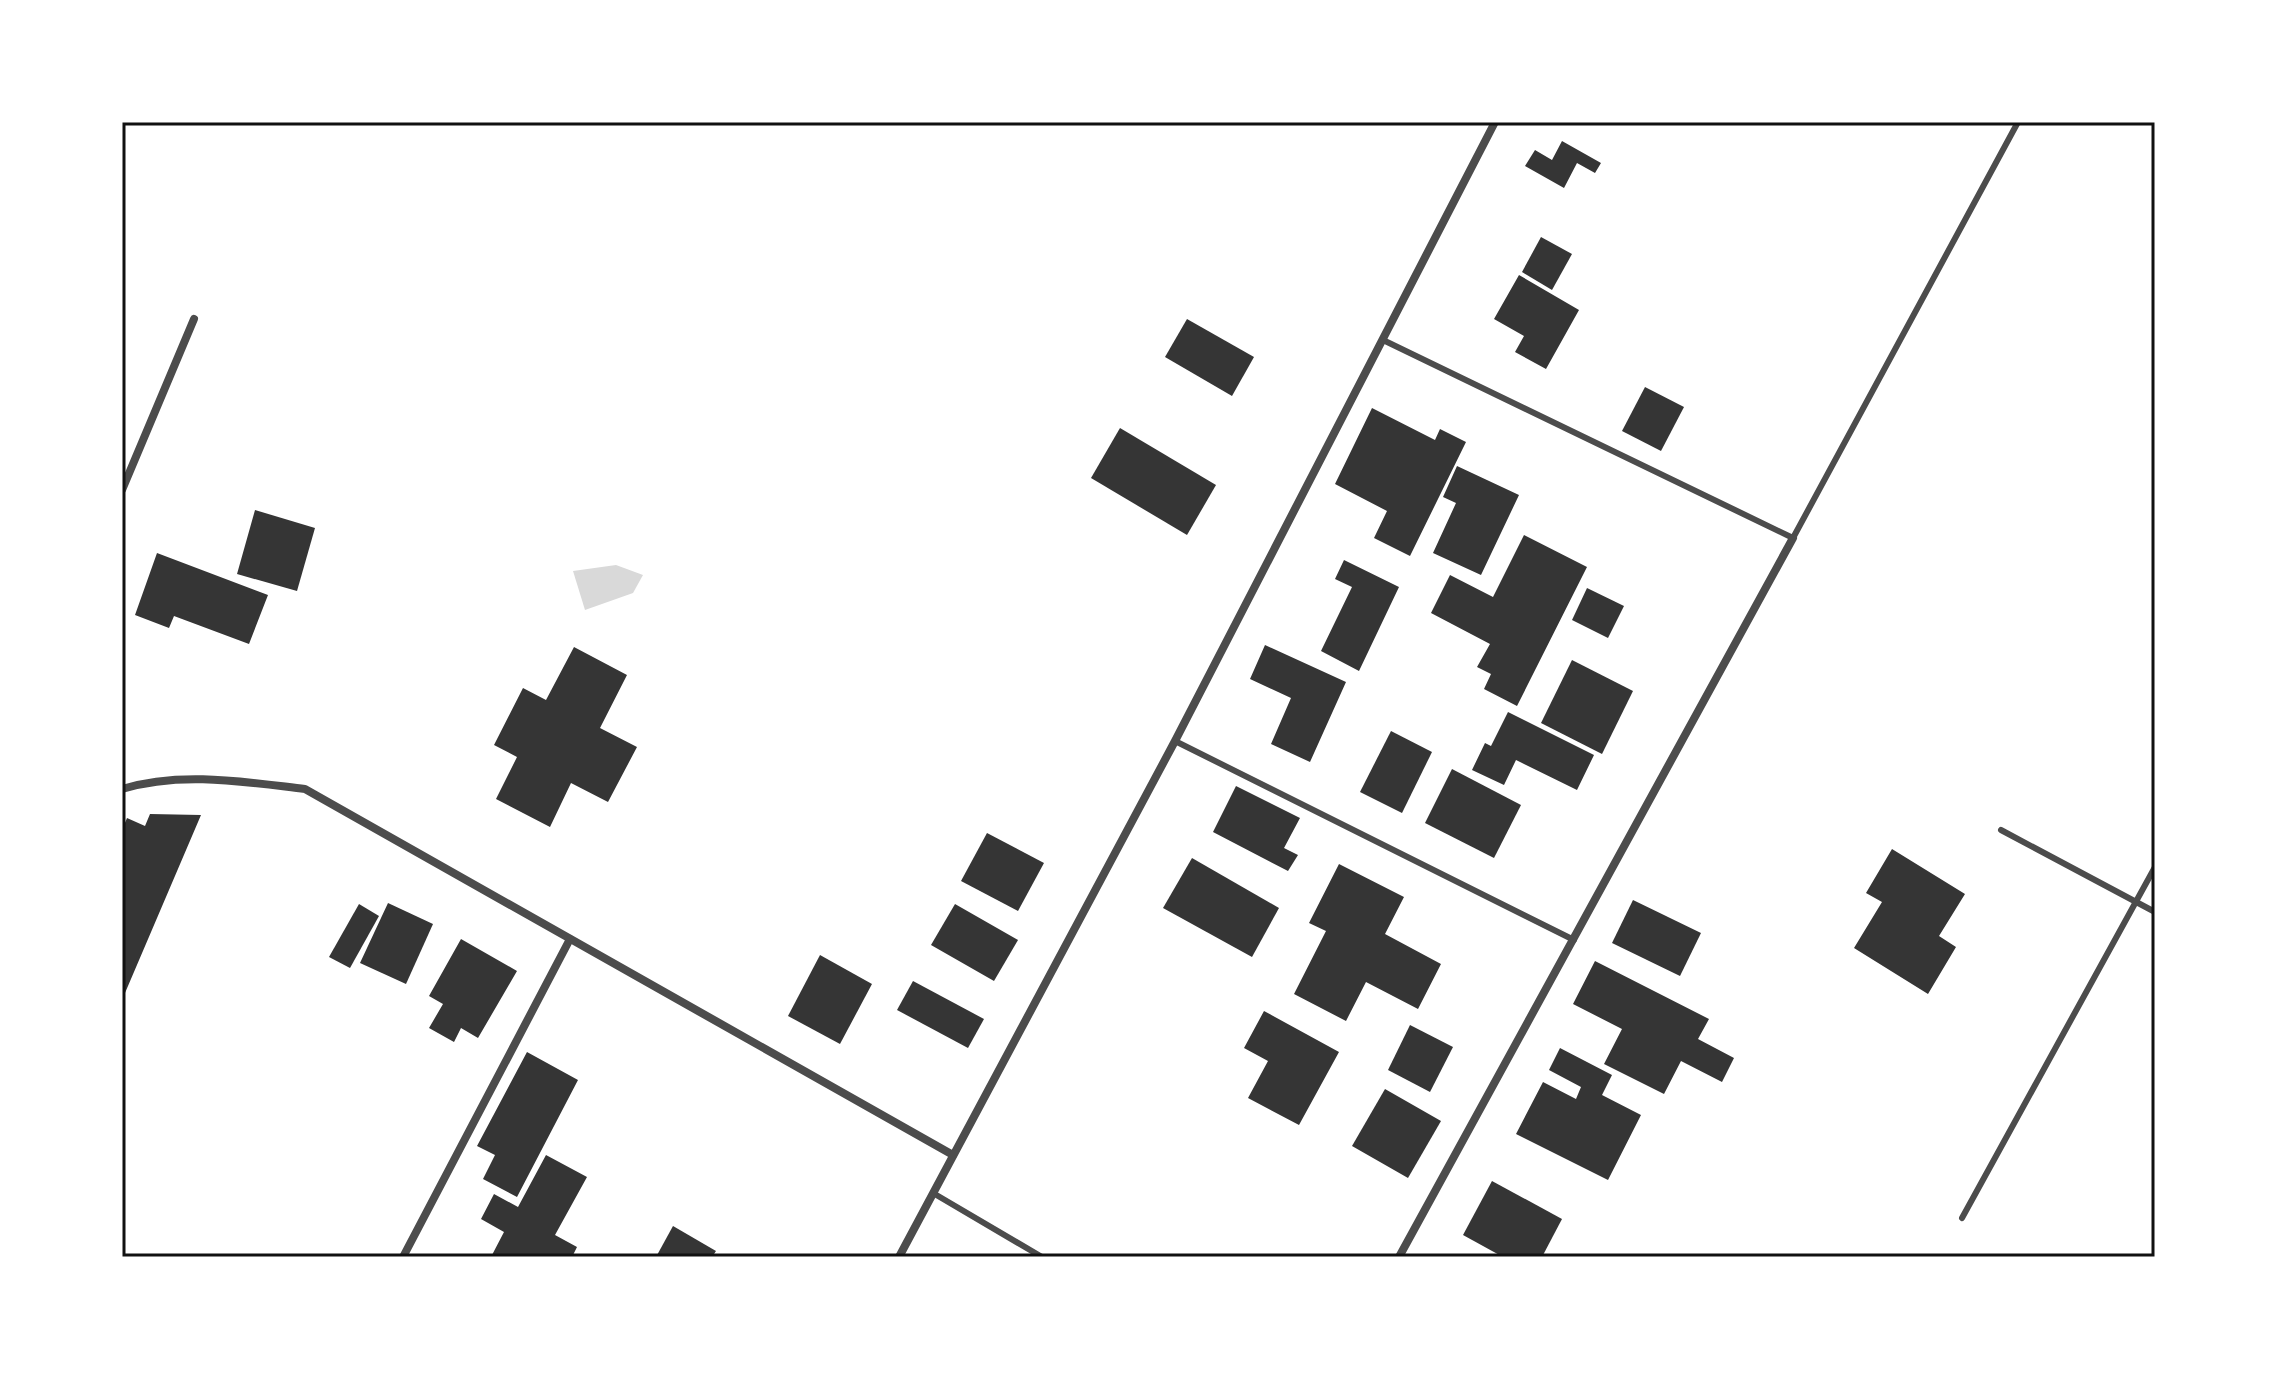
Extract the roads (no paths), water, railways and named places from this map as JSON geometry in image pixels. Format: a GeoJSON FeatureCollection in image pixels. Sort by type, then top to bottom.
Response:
{"type":"FeatureCollection","features":[{"type":"Feature","properties":{"kind":"street"},"geometry":{"type":"LineString","coordinates":[[899,1257],[1175,741],[1495,122]]}},
{"type":"Feature","properties":{"kind":"street"},"geometry":{"type":"LineString","coordinates":[[122,490],[194,319]]}},
{"type":"Feature","properties":{"kind":"street"},"geometry":{"type":"LineString","coordinates":[[1399,1257],[1793,538]]}},
{"type":"Feature","properties":{"kind":"street"},"geometry":{"type":"LineString","coordinates":[[122,789],[149,781],[232,780],[305,789],[953,1155]]}},
{"type":"Feature","properties":{"kind":"street"},"geometry":{"type":"LineString","coordinates":[[403,1257],[570,939]]}},
{"type":"Feature","properties":{"kind":"lane"},"geometry":{"type":"LineString","coordinates":[[1383,340],[1793,538],[2018,122]]}},
{"type":"Feature","properties":{"kind":"lane"},"geometry":{"type":"LineString","coordinates":[[1175,741],[1574,940]]}},
{"type":"Feature","properties":{"kind":"lane"},"geometry":{"type":"LineString","coordinates":[[2001,830],[2155,912]]}},
{"type":"Feature","properties":{"kind":"lane"},"geometry":{"type":"LineString","coordinates":[[1962,1218],[2155,867]]}},
{"type":"Feature","properties":{"kind":"lane"},"geometry":{"type":"LineString","coordinates":[[933,1193],[1042,1257]]}}]}
